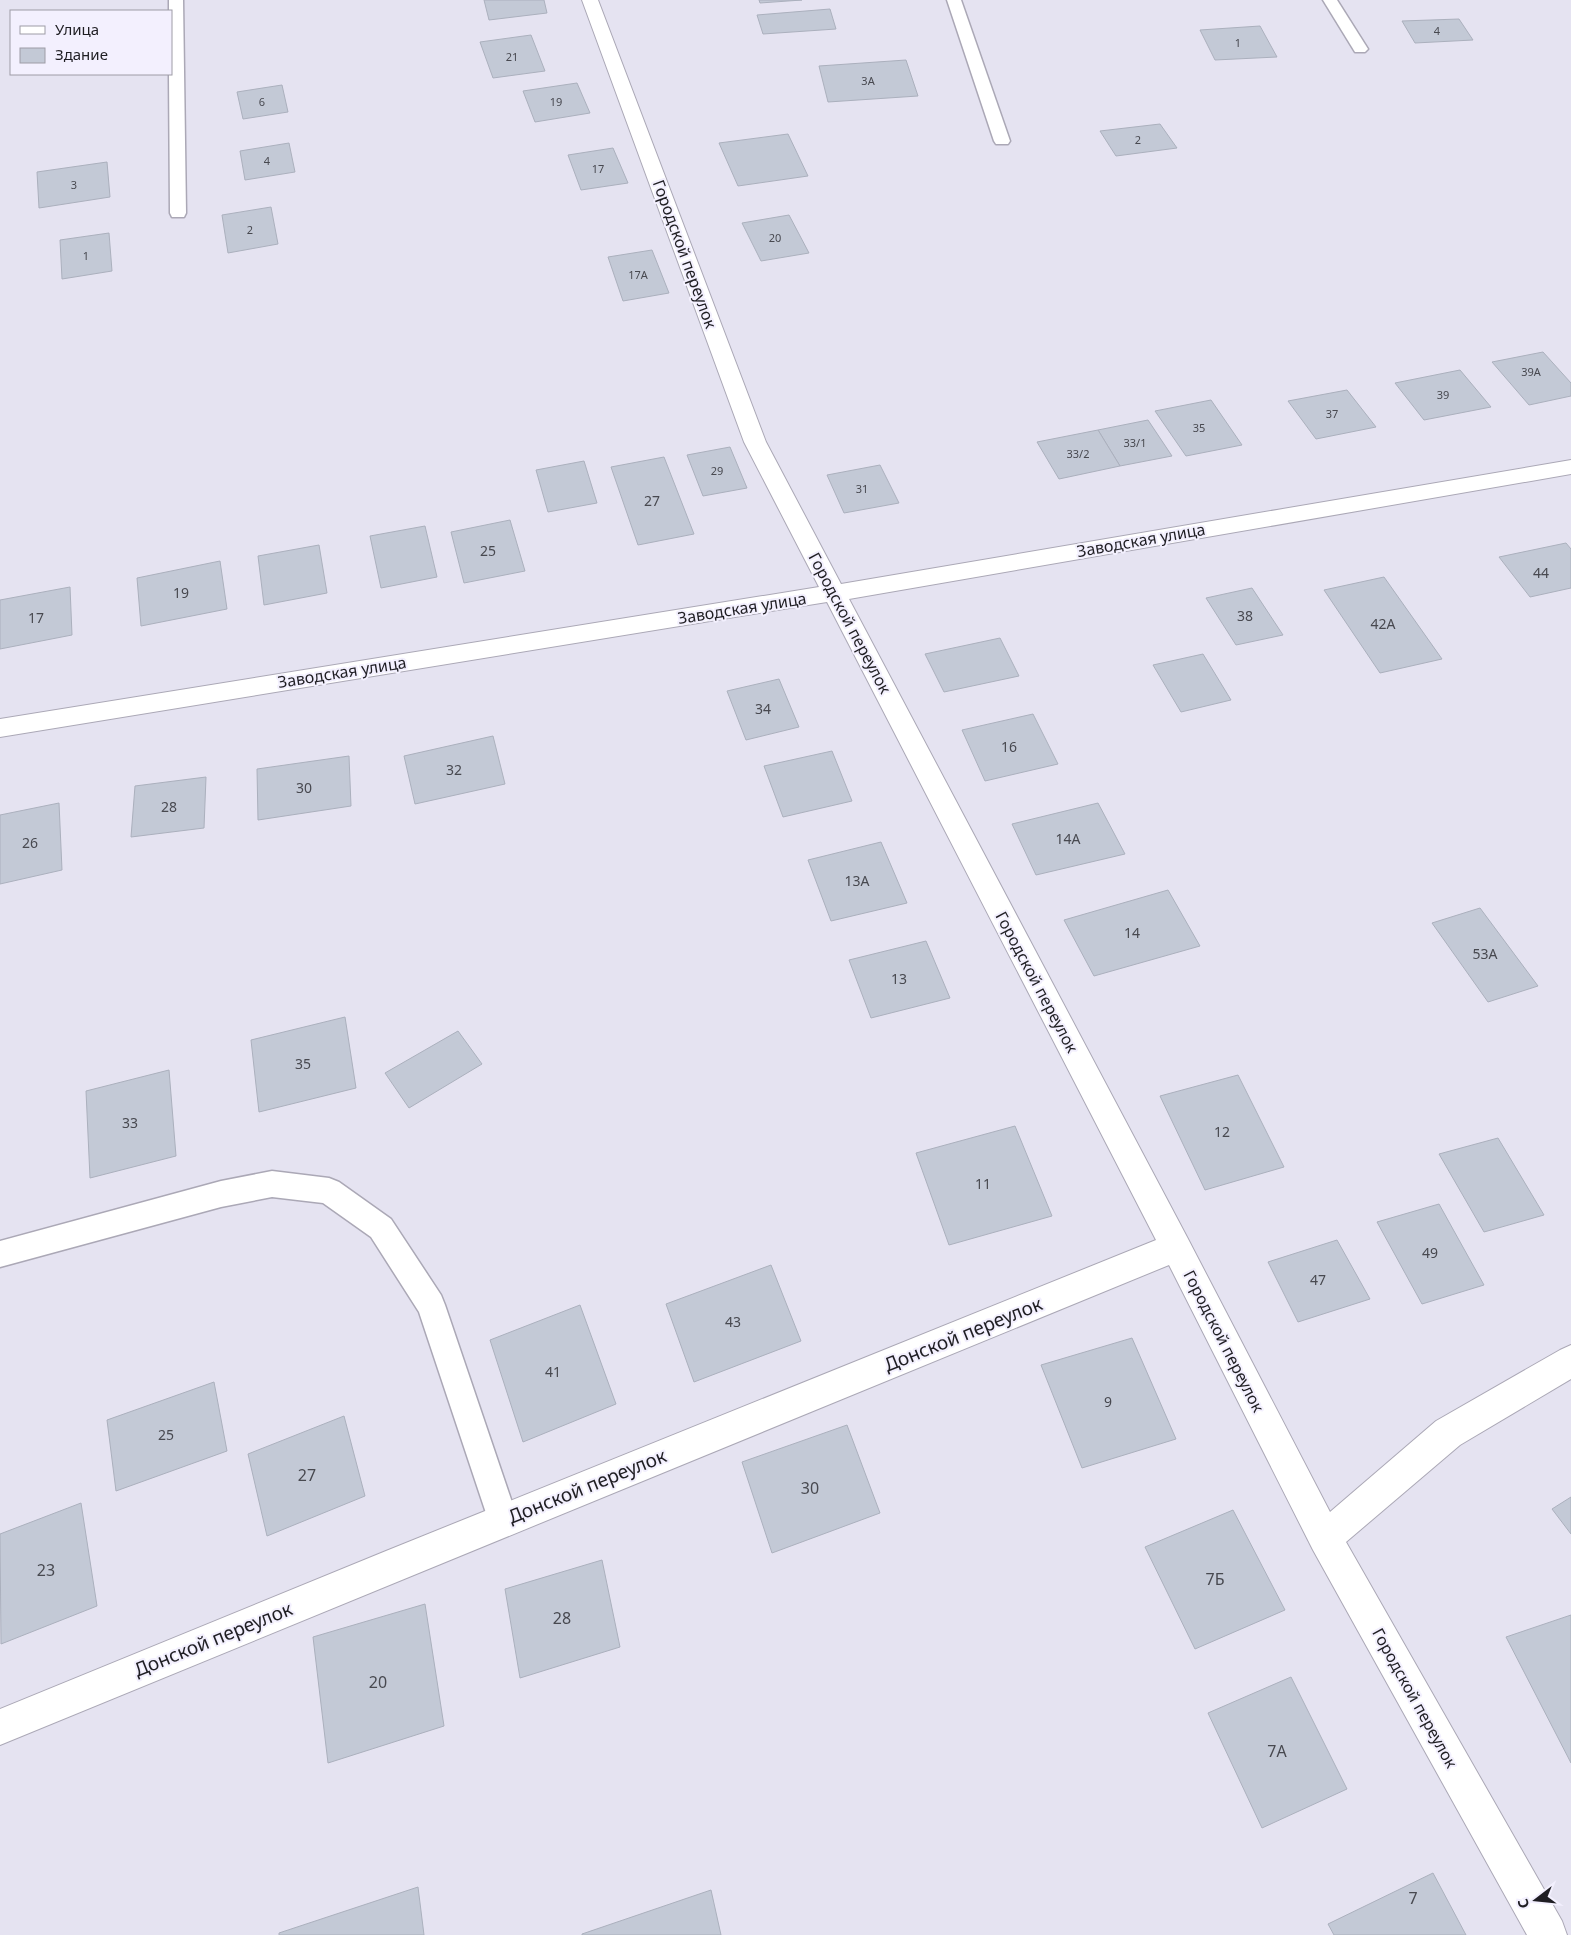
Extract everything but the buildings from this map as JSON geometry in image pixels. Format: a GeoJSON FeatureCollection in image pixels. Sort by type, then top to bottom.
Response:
{"type":"FeatureCollection","features":[{"type":"Feature","properties":{"kind":"street","name":"Городской переулок"},"geometry":{"type":"LineString","coordinates":[[590,0],[755,442],[1176,1247],[1325,1538],[1548,1935]]}},
{"type":"Feature","properties":{"kind":"street","name":"Заводская улица"},"geometry":{"type":"LineString","coordinates":[[0,728],[834,593],[1571,467]]}},
{"type":"Feature","properties":{"kind":"street","name":"Донской переулок"},"geometry":{"type":"LineString","coordinates":[[0,1727],[503,1520],[1176,1247]]}},
{"type":"Feature","properties":{"kind":"street"},"geometry":{"type":"LineString","coordinates":[[1325,1538],[1448,1433],[1571,1361]]}},
{"type":"Feature","properties":{"kind":"lane"},"geometry":{"type":"LineString","coordinates":[[176,0],[178,213]]}},
{"type":"Feature","properties":{"kind":"lane"},"geometry":{"type":"LineString","coordinates":[[954,0],[1002,141]]}},
{"type":"Feature","properties":{"kind":"lane"},"geometry":{"type":"LineString","coordinates":[[1330,0],[1360,49]]}},
{"type":"Feature","properties":{"kind":"lane"},"geometry":{"type":"LineString","coordinates":[[0,1254],[221,1194],[264,1185],[272,1184],[329,1191],[381,1228],[432,1305],[503,1520]]}}]}
